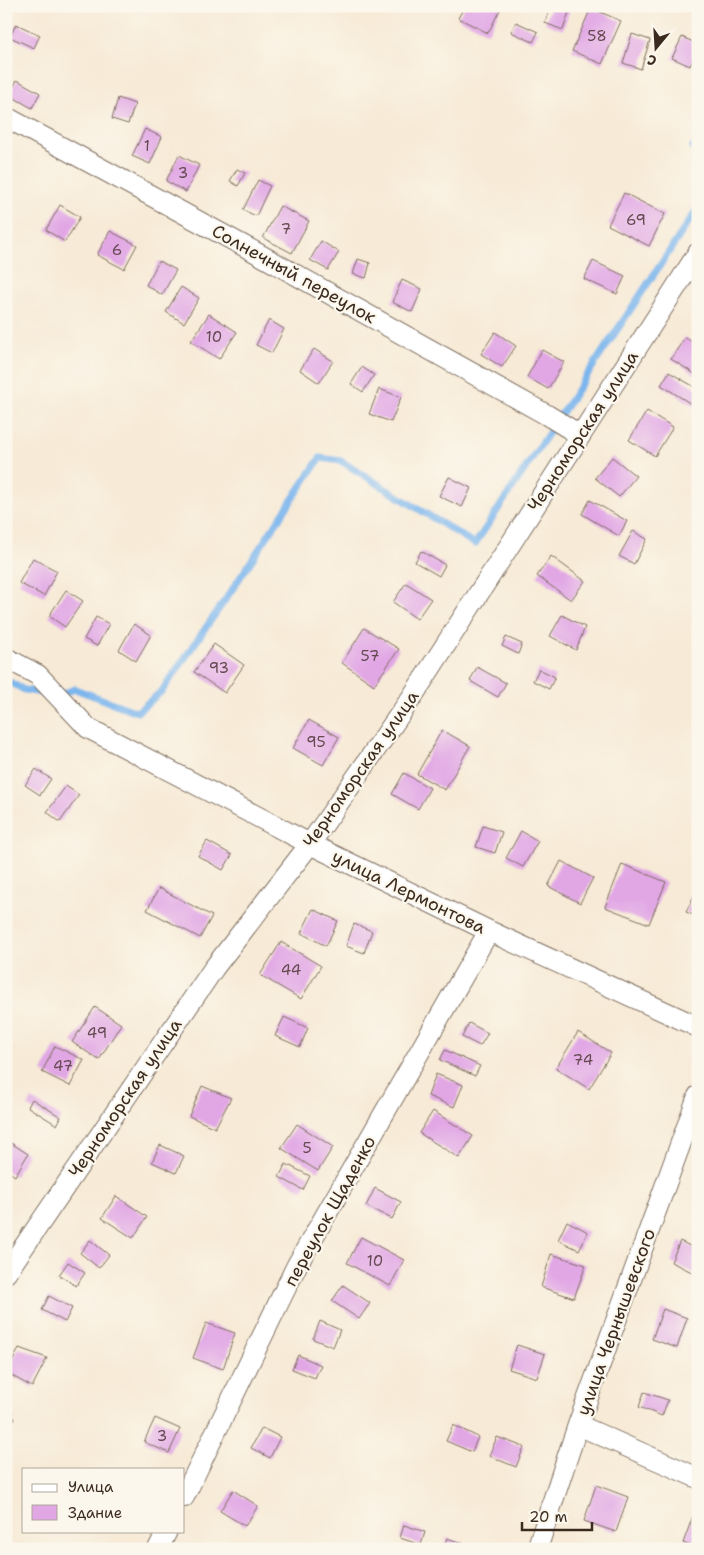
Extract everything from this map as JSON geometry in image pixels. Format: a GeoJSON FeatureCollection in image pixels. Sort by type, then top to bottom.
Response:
{"type":"FeatureCollection","features":[{"type":"Feature","properties":{"kind":"street","name":"Солнечный переулок"},"geometry":{"type":"LineString","coordinates":[[6,117],[255,252],[574,431]]}},
{"type":"Feature","properties":{"kind":"street","name":"Черноморская улица"},"geometry":{"type":"LineString","coordinates":[[6,1273],[214,968],[310,844],[412,697],[574,431],[698,253]]}},
{"type":"Feature","properties":{"kind":"street","name":"улица Лермонтова"},"geometry":{"type":"LineString","coordinates":[[6,658],[38,675],[88,728],[310,844],[489,932],[698,1027]]}},
{"type":"Feature","properties":{"kind":"street","name":"переулок Щаденко"},"geometry":{"type":"LineString","coordinates":[[185,1494],[297,1265],[489,932]]}},
{"type":"Feature","properties":{"kind":"street","name":"улица Чернышевского"},"geometry":{"type":"LineString","coordinates":[[537,1549],[578,1425],[698,1096]]}},
{"type":"Feature","properties":{"kind":"street"},"geometry":{"type":"LineString","coordinates":[[578,1425],[698,1478]]}},
{"type":"Feature","properties":{"kind":"street"},"geometry":{"type":"LineString","coordinates":[[158,1549],[166,1532]]}},
{"type":"Feature","properties":{"kind":"building"},"geometry":{"type":"Polygon","coordinates":[[[465,6],[502,6],[488,33],[458,18],[465,6]]]}},
{"type":"Feature","properties":{"kind":"building"},"geometry":{"type":"Polygon","coordinates":[[[551,6],[571,6],[563,30],[545,23],[551,6]]]}},
{"type":"Feature","properties":{"kind":"building"},"geometry":{"type":"Polygon","coordinates":[[[591,8],[621,21],[602,64],[572,51],[591,8]]]}},
{"type":"Feature","properties":{"kind":"building"},"geometry":{"type":"Polygon","coordinates":[[[516,22],[538,32],[533,42],[511,32],[516,22]]]}},
{"type":"Feature","properties":{"kind":"building"},"geometry":{"type":"Polygon","coordinates":[[[16,24],[40,35],[34,48],[10,37],[16,24]]]}},
{"type":"Feature","properties":{"kind":"building"},"geometry":{"type":"Polygon","coordinates":[[[632,34],[650,40],[641,69],[623,63],[632,34]]]}},
{"type":"Feature","properties":{"kind":"building"},"geometry":{"type":"Polygon","coordinates":[[[682,37],[698,44],[698,49],[690,66],[672,58],[682,37]]]}},
{"type":"Feature","properties":{"kind":"building"},"geometry":{"type":"Polygon","coordinates":[[[17,80],[40,93],[32,108],[9,95],[17,80]]]}},
{"type":"Feature","properties":{"kind":"building"},"geometry":{"type":"Polygon","coordinates":[[[118,98],[135,104],[128,124],[112,119],[118,98]]]}},
{"type":"Feature","properties":{"kind":"building"},"geometry":{"type":"Polygon","coordinates":[[[145,129],[162,137],[150,164],[132,156],[145,129]]]}},
{"type":"Feature","properties":{"kind":"building"},"geometry":{"type":"Polygon","coordinates":[[[179,155],[199,165],[186,192],[166,181],[179,155]]]}},
{"type":"Feature","properties":{"kind":"building"},"geometry":{"type":"Polygon","coordinates":[[[237,169],[245,173],[238,186],[230,181],[237,169]]]}},
{"type":"Feature","properties":{"kind":"building"},"geometry":{"type":"Polygon","coordinates":[[[258,180],[270,186],[256,216],[243,210],[258,180]]]}},
{"type":"Feature","properties":{"kind":"building"},"geometry":{"type":"Polygon","coordinates":[[[624,193],[665,214],[649,246],[608,225],[624,193]]]}},
{"type":"Feature","properties":{"kind":"building"},"geometry":{"type":"Polygon","coordinates":[[[60,205],[80,217],[65,242],[46,230],[60,205]]]}},
{"type":"Feature","properties":{"kind":"building"},"geometry":{"type":"Polygon","coordinates":[[[280,206],[309,221],[292,253],[263,238],[280,206]]]}},
{"type":"Feature","properties":{"kind":"building"},"geometry":{"type":"Polygon","coordinates":[[[110,231],[137,245],[124,269],[97,255],[110,231]]]}},
{"type":"Feature","properties":{"kind":"building"},"geometry":{"type":"Polygon","coordinates":[[[321,241],[339,252],[328,270],[310,260],[321,241]]]}},
{"type":"Feature","properties":{"kind":"building"},"geometry":{"type":"Polygon","coordinates":[[[358,259],[370,263],[366,278],[353,274],[358,259]]]}},
{"type":"Feature","properties":{"kind":"building"},"geometry":{"type":"Polygon","coordinates":[[[159,261],[176,270],[162,295],[146,285],[159,261]]]}},
{"type":"Feature","properties":{"kind":"building"},"geometry":{"type":"Polygon","coordinates":[[[593,261],[625,276],[617,294],[584,279],[593,261]]]}},
{"type":"Feature","properties":{"kind":"building"},"geometry":{"type":"Polygon","coordinates":[[[402,280],[422,289],[412,312],[392,302],[402,280]]]}},
{"type":"Feature","properties":{"kind":"building"},"geometry":{"type":"Polygon","coordinates":[[[181,287],[199,298],[184,323],[166,312],[181,287]]]}},
{"type":"Feature","properties":{"kind":"building"},"geometry":{"type":"Polygon","coordinates":[[[209,314],[237,332],[219,359],[191,341],[209,314]]]}},
{"type":"Feature","properties":{"kind":"building"},"geometry":{"type":"Polygon","coordinates":[[[269,320],[284,329],[272,353],[256,345],[269,320]]]}},
{"type":"Feature","properties":{"kind":"building"},"geometry":{"type":"Polygon","coordinates":[[[495,332],[516,346],[502,367],[481,354],[495,332]]]}},
{"type":"Feature","properties":{"kind":"building"},"geometry":{"type":"Polygon","coordinates":[[[685,337],[698,346],[698,376],[671,359],[685,337]]]}},
{"type":"Feature","properties":{"kind":"building"},"geometry":{"type":"Polygon","coordinates":[[[314,349],[333,361],[319,383],[300,370],[314,349]]]}},
{"type":"Feature","properties":{"kind":"building"},"geometry":{"type":"Polygon","coordinates":[[[542,350],[564,362],[548,389],[527,377],[542,350]]]}},
{"type":"Feature","properties":{"kind":"building"},"geometry":{"type":"Polygon","coordinates":[[[362,367],[374,375],[363,392],[351,384],[362,367]]]}},
{"type":"Feature","properties":{"kind":"building"},"geometry":{"type":"Polygon","coordinates":[[[669,372],[698,389],[698,405],[696,407],[661,385],[669,372]]]}},
{"type":"Feature","properties":{"kind":"building"},"geometry":{"type":"Polygon","coordinates":[[[379,389],[401,397],[391,422],[369,414],[379,389]]]}},
{"type":"Feature","properties":{"kind":"building"},"geometry":{"type":"Polygon","coordinates":[[[647,411],[673,427],[655,456],[629,440],[647,411]]]}},
{"type":"Feature","properties":{"kind":"building"},"geometry":{"type":"Polygon","coordinates":[[[612,457],[636,476],[619,497],[595,478],[612,457]]]}},
{"type":"Feature","properties":{"kind":"building"},"geometry":{"type":"Polygon","coordinates":[[[449,477],[471,488],[462,507],[439,496],[449,477]]]}},
{"type":"Feature","properties":{"kind":"building"},"geometry":{"type":"Polygon","coordinates":[[[590,500],[627,521],[619,536],[582,514],[590,500]]]}},
{"type":"Feature","properties":{"kind":"building"},"geometry":{"type":"Polygon","coordinates":[[[633,531],[647,539],[634,564],[619,556],[633,531]]]}},
{"type":"Feature","properties":{"kind":"building"},"geometry":{"type":"Polygon","coordinates":[[[421,551],[445,565],[439,576],[415,562],[421,551]]]}},
{"type":"Feature","properties":{"kind":"building"},"geometry":{"type":"Polygon","coordinates":[[[551,556],[585,581],[571,600],[537,576],[551,556]]]}},
{"type":"Feature","properties":{"kind":"building"},"geometry":{"type":"Polygon","coordinates":[[[33,558],[57,571],[44,596],[19,583],[33,558]]]}},
{"type":"Feature","properties":{"kind":"building"},"geometry":{"type":"Polygon","coordinates":[[[406,583],[431,599],[417,619],[393,602],[406,583]]]}},
{"type":"Feature","properties":{"kind":"building"},"geometry":{"type":"Polygon","coordinates":[[[66,590],[83,601],[65,627],[49,616],[66,590]]]}},
{"type":"Feature","properties":{"kind":"building"},"geometry":{"type":"Polygon","coordinates":[[[562,615],[585,627],[576,650],[550,636],[562,615]]]}},
{"type":"Feature","properties":{"kind":"building"},"geometry":{"type":"Polygon","coordinates":[[[96,617],[109,624],[97,646],[84,639],[96,617]]]}},
{"type":"Feature","properties":{"kind":"building"},"geometry":{"type":"Polygon","coordinates":[[[134,624],[151,635],[136,661],[119,650],[134,624]]]}},
{"type":"Feature","properties":{"kind":"building"},"geometry":{"type":"Polygon","coordinates":[[[364,628],[399,649],[374,685],[342,663],[364,628]]]}},
{"type":"Feature","properties":{"kind":"building"},"geometry":{"type":"Polygon","coordinates":[[[506,637],[522,644],[518,654],[502,646],[506,637]]]}},
{"type":"Feature","properties":{"kind":"building"},"geometry":{"type":"Polygon","coordinates":[[[214,644],[244,665],[225,693],[194,672],[214,644]]]}},
{"type":"Feature","properties":{"kind":"building"},"geometry":{"type":"Polygon","coordinates":[[[477,667],[506,683],[498,697],[470,681],[477,667]]]}},
{"type":"Feature","properties":{"kind":"building"},"geometry":{"type":"Polygon","coordinates":[[[539,669],[555,677],[549,689],[533,681],[539,669]]]}},
{"type":"Feature","properties":{"kind":"building"},"geometry":{"type":"Polygon","coordinates":[[[309,720],[339,737],[323,765],[293,748],[309,720]]]}},
{"type":"Feature","properties":{"kind":"building"},"geometry":{"type":"Polygon","coordinates":[[[442,730],[470,746],[445,790],[417,774],[442,730]]]}},
{"type":"Feature","properties":{"kind":"building"},"geometry":{"type":"Polygon","coordinates":[[[36,769],[51,779],[40,795],[25,785],[36,769]]]}},
{"type":"Feature","properties":{"kind":"building"},"geometry":{"type":"Polygon","coordinates":[[[404,773],[430,788],[418,809],[392,794],[404,773]]]}},
{"type":"Feature","properties":{"kind":"building"},"geometry":{"type":"Polygon","coordinates":[[[66,786],[79,795],[60,822],[47,812],[66,786]]]}},
{"type":"Feature","properties":{"kind":"building"},"geometry":{"type":"Polygon","coordinates":[[[483,826],[502,832],[495,853],[476,847],[483,826]]]}},
{"type":"Feature","properties":{"kind":"building"},"geometry":{"type":"Polygon","coordinates":[[[521,831],[538,841],[523,867],[506,858],[521,831]]]}},
{"type":"Feature","properties":{"kind":"building"},"geometry":{"type":"Polygon","coordinates":[[[207,841],[232,855],[223,870],[198,856],[207,841]]]}},
{"type":"Feature","properties":{"kind":"building"},"geometry":{"type":"Polygon","coordinates":[[[561,861],[593,878],[580,903],[548,886],[561,861]]]}},
{"type":"Feature","properties":{"kind":"building"},"geometry":{"type":"Polygon","coordinates":[[[622,864],[666,882],[649,924],[605,907],[622,864]]]}},
{"type":"Feature","properties":{"kind":"building"},"geometry":{"type":"Polygon","coordinates":[[[698,887],[698,917],[686,912],[698,887]]]}},
{"type":"Feature","properties":{"kind":"building"},"geometry":{"type":"Polygon","coordinates":[[[159,888],[212,916],[200,938],[147,910],[159,888]]]}},
{"type":"Feature","properties":{"kind":"building"},"geometry":{"type":"Polygon","coordinates":[[[313,909],[338,921],[326,946],[301,933],[313,909]]]}},
{"type":"Feature","properties":{"kind":"building"},"geometry":{"type":"Polygon","coordinates":[[[354,924],[372,931],[364,953],[346,946],[354,924]]]}},
{"type":"Feature","properties":{"kind":"building"},"geometry":{"type":"Polygon","coordinates":[[[281,942],[321,966],[301,999],[260,975],[281,942]]]}},
{"type":"Feature","properties":{"kind":"building"},"geometry":{"type":"Polygon","coordinates":[[[95,1007],[121,1024],[99,1060],[72,1042],[95,1007]]]}},
{"type":"Feature","properties":{"kind":"building"},"geometry":{"type":"Polygon","coordinates":[[[284,1017],[308,1028],[300,1047],[275,1036],[284,1017]]]}},
{"type":"Feature","properties":{"kind":"building"},"geometry":{"type":"Polygon","coordinates":[[[469,1023],[488,1033],[480,1046],[462,1037],[469,1023]]]}},
{"type":"Feature","properties":{"kind":"building"},"geometry":{"type":"Polygon","coordinates":[[[578,1032],[611,1053],[589,1089],[556,1068],[578,1032]]]}},
{"type":"Feature","properties":{"kind":"building"},"geometry":{"type":"Polygon","coordinates":[[[55,1046],[84,1060],[70,1086],[42,1072],[55,1046]]]}},
{"type":"Feature","properties":{"kind":"building"},"geometry":{"type":"Polygon","coordinates":[[[445,1050],[480,1066],[475,1076],[440,1060],[445,1050]]]}},
{"type":"Feature","properties":{"kind":"building"},"geometry":{"type":"Polygon","coordinates":[[[436,1074],[463,1085],[454,1107],[428,1096],[436,1074]]]}},
{"type":"Feature","properties":{"kind":"building"},"geometry":{"type":"Polygon","coordinates":[[[202,1086],[231,1098],[215,1128],[189,1116],[202,1086]]]}},
{"type":"Feature","properties":{"kind":"building"},"geometry":{"type":"Polygon","coordinates":[[[32,1099],[61,1117],[57,1125],[28,1107],[32,1099]]]}},
{"type":"Feature","properties":{"kind":"building"},"geometry":{"type":"Polygon","coordinates":[[[433,1111],[473,1136],[459,1158],[419,1133],[433,1111]]]}},
{"type":"Feature","properties":{"kind":"building"},"geometry":{"type":"Polygon","coordinates":[[[297,1124],[333,1147],[318,1171],[281,1148],[297,1124]]]}},
{"type":"Feature","properties":{"kind":"building"},"geometry":{"type":"Polygon","coordinates":[[[6,1140],[28,1154],[15,1176],[6,1170],[6,1140]]]}},
{"type":"Feature","properties":{"kind":"building"},"geometry":{"type":"Polygon","coordinates":[[[160,1145],[184,1156],[176,1173],[152,1162],[160,1145]]]}},
{"type":"Feature","properties":{"kind":"building"},"geometry":{"type":"Polygon","coordinates":[[[286,1164],[310,1176],[303,1190],[279,1177],[286,1164]]]}},
{"type":"Feature","properties":{"kind":"building"},"geometry":{"type":"Polygon","coordinates":[[[375,1188],[401,1202],[392,1219],[366,1206],[375,1188]]]}},
{"type":"Feature","properties":{"kind":"building"},"geometry":{"type":"Polygon","coordinates":[[[116,1196],[147,1217],[133,1238],[102,1218],[116,1196]]]}},
{"type":"Feature","properties":{"kind":"building"},"geometry":{"type":"Polygon","coordinates":[[[567,1221],[588,1232],[579,1250],[558,1240],[567,1221]]]}},
{"type":"Feature","properties":{"kind":"building"},"geometry":{"type":"Polygon","coordinates":[[[361,1237],[404,1260],[390,1286],[347,1263],[361,1237]]]}},
{"type":"Feature","properties":{"kind":"building"},"geometry":{"type":"Polygon","coordinates":[[[90,1240],[109,1255],[99,1268],[80,1253],[90,1240]]]}},
{"type":"Feature","properties":{"kind":"building"},"geometry":{"type":"Polygon","coordinates":[[[680,1241],[698,1250],[698,1275],[671,1262],[680,1241]]]}},
{"type":"Feature","properties":{"kind":"building"},"geometry":{"type":"Polygon","coordinates":[[[551,1254],[586,1265],[574,1298],[541,1287],[551,1254]]]}},
{"type":"Feature","properties":{"kind":"building"},"geometry":{"type":"Polygon","coordinates":[[[68,1262],[85,1273],[76,1286],[59,1275],[68,1262]]]}},
{"type":"Feature","properties":{"kind":"building"},"geometry":{"type":"Polygon","coordinates":[[[343,1285],[370,1303],[359,1319],[332,1301],[343,1285]]]}},
{"type":"Feature","properties":{"kind":"building"},"geometry":{"type":"Polygon","coordinates":[[[49,1296],[72,1308],[65,1322],[42,1310],[49,1296]]]}},
{"type":"Feature","properties":{"kind":"building"},"geometry":{"type":"Polygon","coordinates":[[[663,1309],[687,1318],[677,1348],[652,1339],[663,1309]]]}},
{"type":"Feature","properties":{"kind":"building"},"geometry":{"type":"Polygon","coordinates":[[[320,1321],[340,1330],[333,1347],[313,1339],[320,1321]]]}},
{"type":"Feature","properties":{"kind":"building"},"geometry":{"type":"Polygon","coordinates":[[[206,1323],[235,1333],[223,1369],[193,1358],[206,1323]]]}},
{"type":"Feature","properties":{"kind":"building"},"geometry":{"type":"Polygon","coordinates":[[[517,1345],[545,1354],[537,1378],[509,1369],[517,1345]]]}},
{"type":"Feature","properties":{"kind":"building"},"geometry":{"type":"Polygon","coordinates":[[[19,1348],[47,1358],[32,1387],[7,1373],[19,1348]]]}},
{"type":"Feature","properties":{"kind":"building"},"geometry":{"type":"Polygon","coordinates":[[[298,1355],[321,1365],[315,1378],[292,1369],[298,1355]]]}},
{"type":"Feature","properties":{"kind":"building"},"geometry":{"type":"Polygon","coordinates":[[[644,1392],[668,1400],[662,1416],[639,1407],[644,1392]]]}},
{"type":"Feature","properties":{"kind":"building"},"geometry":{"type":"Polygon","coordinates":[[[6,1413],[15,1418],[6,1432],[6,1413]]]}},
{"type":"Feature","properties":{"kind":"building"},"geometry":{"type":"Polygon","coordinates":[[[155,1418],[180,1429],[169,1453],[144,1442],[155,1418]]]}},
{"type":"Feature","properties":{"kind":"building"},"geometry":{"type":"Polygon","coordinates":[[[453,1425],[478,1437],[472,1452],[446,1441],[453,1425]]]}},
{"type":"Feature","properties":{"kind":"building"},"geometry":{"type":"Polygon","coordinates":[[[262,1428],[280,1437],[270,1458],[251,1448],[262,1428]]]}},
{"type":"Feature","properties":{"kind":"building"},"geometry":{"type":"Polygon","coordinates":[[[497,1437],[524,1447],[516,1467],[489,1456],[497,1437]]]}},
{"type":"Feature","properties":{"kind":"building"},"geometry":{"type":"Polygon","coordinates":[[[596,1485],[628,1497],[616,1532],[584,1521],[596,1485]]]}},
{"type":"Feature","properties":{"kind":"building"},"geometry":{"type":"Polygon","coordinates":[[[233,1490],[258,1506],[245,1526],[220,1511],[233,1490]]]}},
{"type":"Feature","properties":{"kind":"building"},"geometry":{"type":"Polygon","coordinates":[[[693,1516],[698,1517],[698,1549],[683,1543],[693,1516]]]}},
{"type":"Feature","properties":{"kind":"building"},"geometry":{"type":"Polygon","coordinates":[[[404,1525],[425,1532],[421,1545],[400,1538],[404,1525]]]}},
{"type":"Feature","properties":{"kind":"building"},"geometry":{"type":"Polygon","coordinates":[[[447,1538],[477,1548],[477,1549],[443,1549],[447,1538]]]}},
{"type":"Feature","properties":{"kind":"waterway"},"geometry":{"type":"LineString","coordinates":[[693,147],[698,153]]}},
{"type":"Feature","properties":{"kind":"waterway"},"geometry":{"type":"LineString","coordinates":[[59,695],[75,689],[137,712],[162,691],[320,458],[341,461],[475,544],[698,208]]}},
{"type":"Feature","properties":{"kind":"waterway"},"geometry":{"type":"LineString","coordinates":[[6,680],[24,690],[48,694]]}}]}
